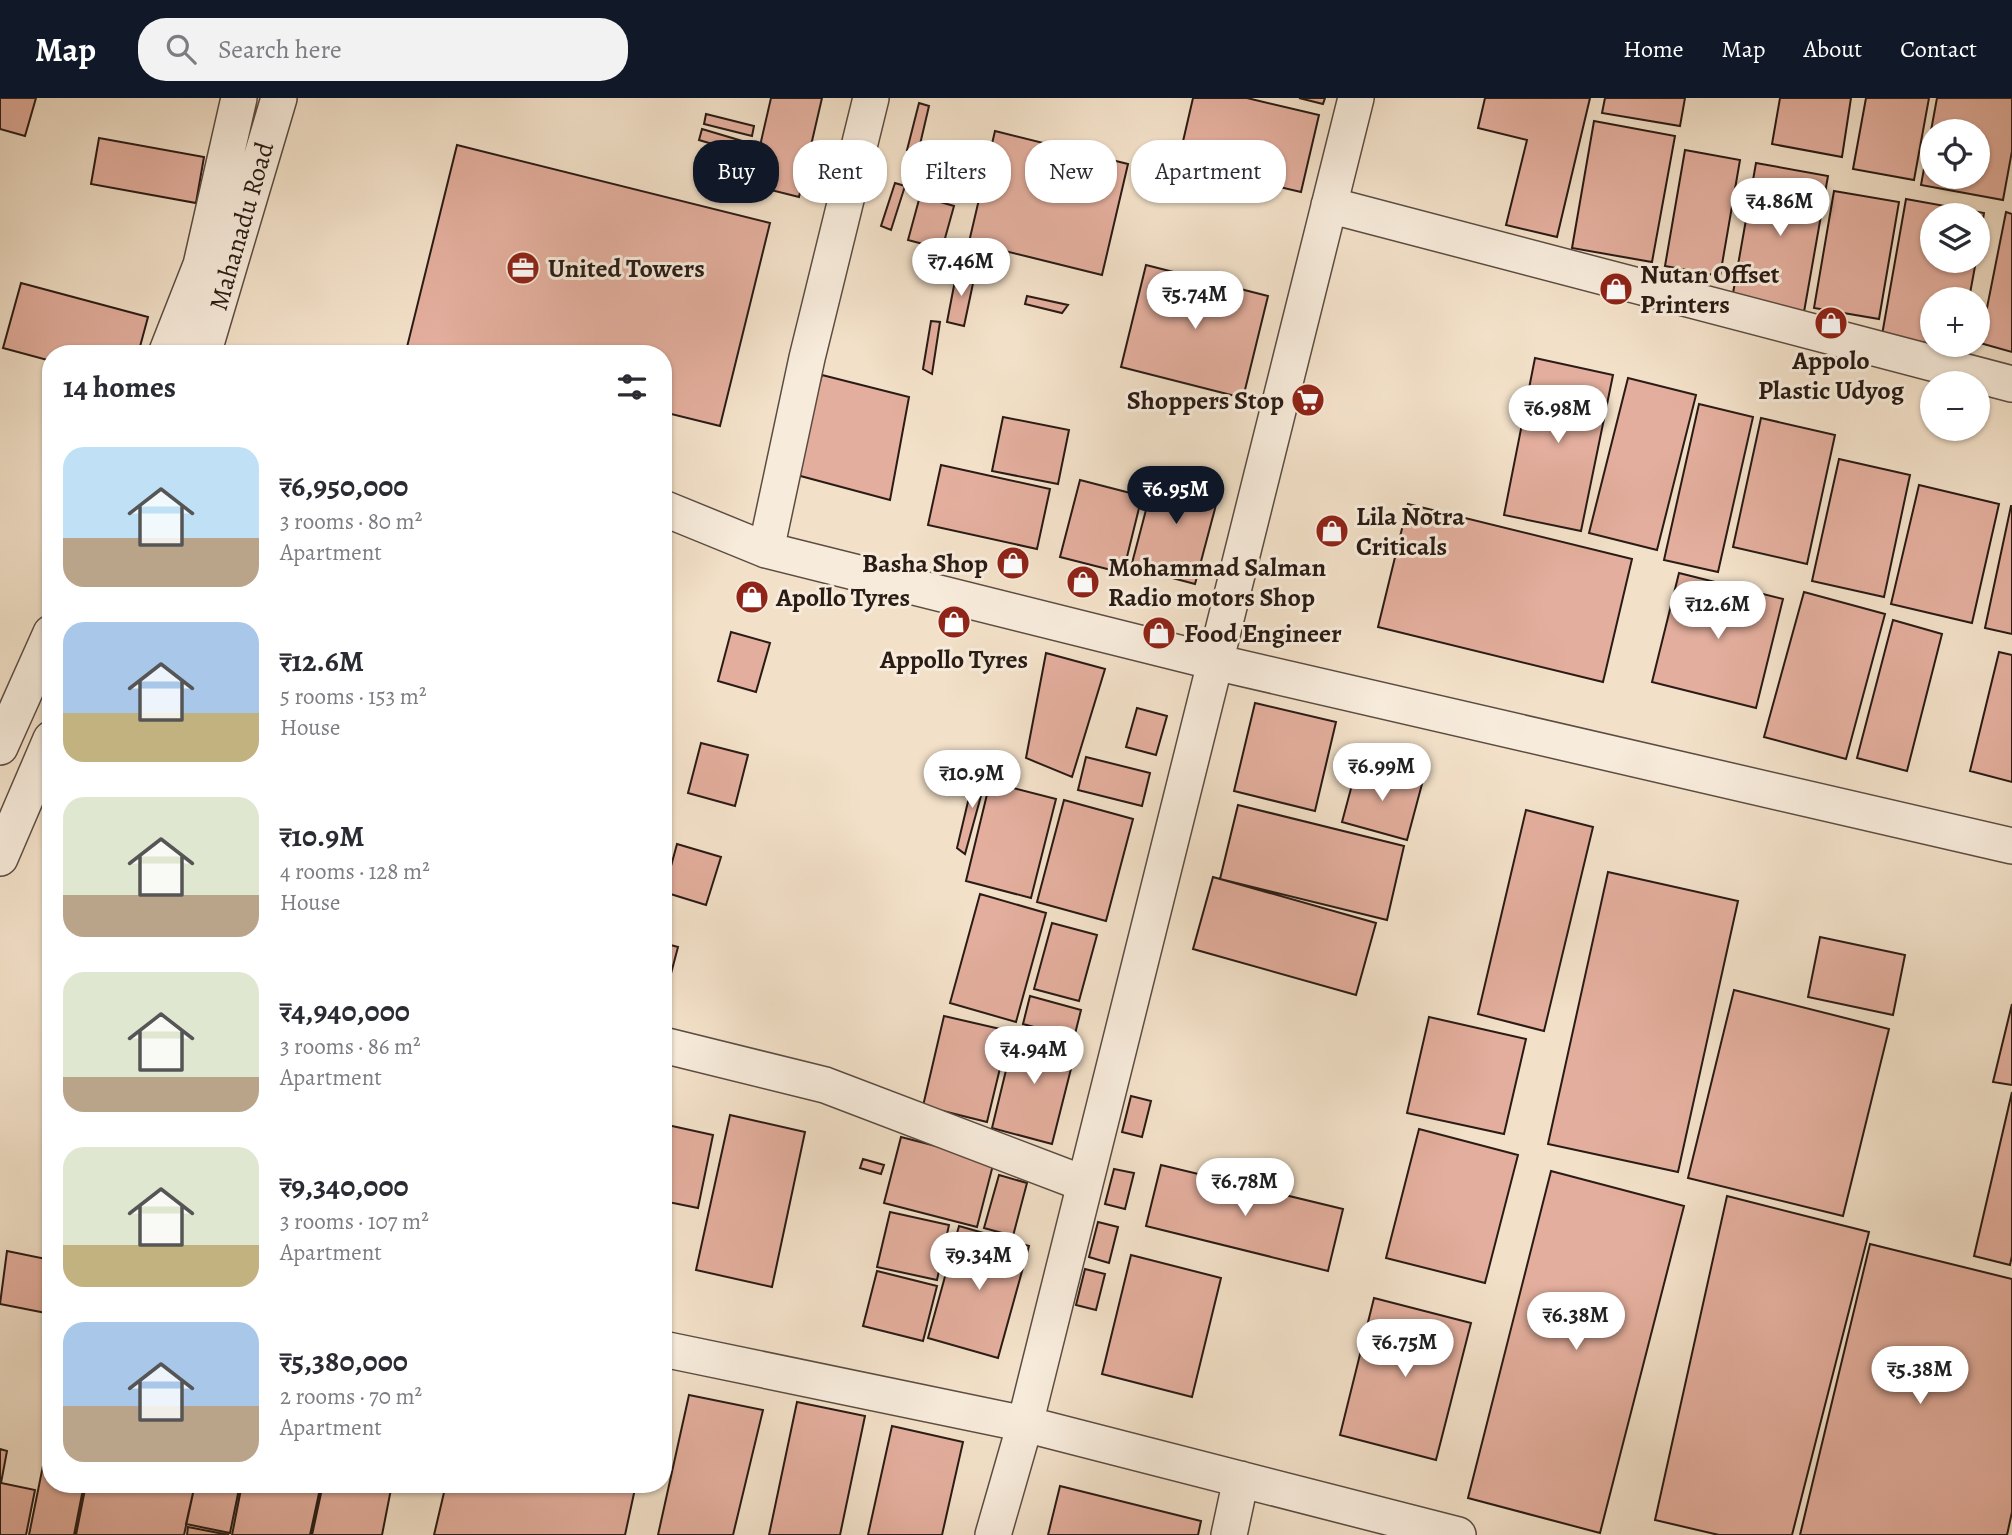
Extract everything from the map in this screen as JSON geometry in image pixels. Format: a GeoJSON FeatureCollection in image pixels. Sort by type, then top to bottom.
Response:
{"type":"FeatureCollection","features":[{"type":"Feature","properties":{"kind":"street","name":"Mahanadu Road"},"geometry":{"type":"LineString","coordinates":[[170,345],[201,265],[239,98]]}},
{"type":"Feature","properties":{"kind":"street","name":"Mahanadu Road"},"geometry":{"type":"LineString","coordinates":[[206,345],[279,98]]}},
{"type":"Feature","properties":{"kind":"street"},"geometry":{"type":"LineString","coordinates":[[766,550],[807,358],[871,98]]}},
{"type":"Feature","properties":{"kind":"street"},"geometry":{"type":"LineString","coordinates":[[993,1535],[1025,1424],[1356,98]]}},
{"type":"Feature","properties":{"kind":"street"},"geometry":{"type":"LineString","coordinates":[[1329,205],[2012,384]]}},
{"type":"Feature","properties":{"kind":"street"},"geometry":{"type":"LineString","coordinates":[[672,512],[766,550],[1215,662],[2012,846]]}},
{"type":"Feature","properties":{"kind":"street"},"geometry":{"type":"LineString","coordinates":[[0,747],[42,653]]}},
{"type":"Feature","properties":{"kind":"street"},"geometry":{"type":"LineString","coordinates":[[0,858],[42,760]]}},
{"type":"Feature","properties":{"kind":"street"},"geometry":{"type":"LineString","coordinates":[[672,1047],[825,1085],[1085,1184]]}},
{"type":"Feature","properties":{"kind":"street"},"geometry":{"type":"LineString","coordinates":[[672,1351],[1025,1424],[1458,1535]]}},
{"type":"Feature","properties":{"kind":"street"},"geometry":{"type":"LineString","coordinates":[[1229,1535],[1241,1479]]}},
{"type":"Feature","properties":{"kind":"building"},"geometry":{"type":"Polygon","coordinates":[[[0,98],[36,98],[25,136],[0,129],[0,98]]]}},
{"type":"Feature","properties":{"kind":"building"},"geometry":{"type":"Polygon","coordinates":[[[771,98],[822,98],[812,140],[793,140],[793,196],[779,192],[779,140],[761,140],[771,98]]]}},
{"type":"Feature","properties":{"kind":"building"},"geometry":{"type":"Polygon","coordinates":[[[1193,98],[1247,98],[1319,115],[1301,192],[1286,188],[1286,140],[1183,140],[1193,98]]]}},
{"type":"Feature","properties":{"kind":"building"},"geometry":{"type":"Polygon","coordinates":[[[1299,98],[1325,98],[1323,104],[1299,98]]]}},
{"type":"Feature","properties":{"kind":"building"},"geometry":{"type":"Polygon","coordinates":[[[1485,98],[1590,98],[1557,237],[1506,225],[1527,140],[1478,128],[1485,98]]]}},
{"type":"Feature","properties":{"kind":"building"},"geometry":{"type":"Polygon","coordinates":[[[1605,98],[1685,98],[1680,126],[1602,113],[1605,98]]]}},
{"type":"Feature","properties":{"kind":"building"},"geometry":{"type":"Polygon","coordinates":[[[1780,98],[1851,98],[1842,157],[1772,144],[1780,98]]]}},
{"type":"Feature","properties":{"kind":"building"},"geometry":{"type":"Polygon","coordinates":[[[1866,98],[1929,98],[1925,119],[1920,119],[1920,147],[1914,180],[1853,169],[1866,98]]]}},
{"type":"Feature","properties":{"kind":"building"},"geometry":{"type":"Polygon","coordinates":[[[1937,98],[2012,98],[2012,151],[2003,200],[1943,189],[1990,189],[1990,119],[1933,119],[1937,98]]]}},
{"type":"Feature","properties":{"kind":"building"},"geometry":{"type":"Polygon","coordinates":[[[919,103],[929,106],[921,140],[910,140],[919,103]]]}},
{"type":"Feature","properties":{"kind":"building"},"geometry":{"type":"Polygon","coordinates":[[[706,114],[754,126],[752,136],[704,124],[706,114]]]}},
{"type":"Feature","properties":{"kind":"building"},"geometry":{"type":"Polygon","coordinates":[[[1594,121],[1675,136],[1652,262],[1572,248],[1594,121]]]}},
{"type":"Feature","properties":{"kind":"building"},"geometry":{"type":"Polygon","coordinates":[[[702,129],[739,140],[699,140],[702,129]]]}},
{"type":"Feature","properties":{"kind":"building"},"geometry":{"type":"Polygon","coordinates":[[[995,131],[1031,140],[1025,140],[1025,203],[1117,203],[1117,161],[1128,164],[1102,275],[969,242],[978,203],[1011,203],[1011,140],[993,140],[995,131]]]}},
{"type":"Feature","properties":{"kind":"building"},"geometry":{"type":"Polygon","coordinates":[[[99,138],[204,157],[196,203],[91,184],[99,138]]]}},
{"type":"Feature","properties":{"kind":"building"},"geometry":{"type":"Polygon","coordinates":[[[457,145],[770,223],[720,426],[672,414],[672,345],[407,345],[457,145]]]}},
{"type":"Feature","properties":{"kind":"building"},"geometry":{"type":"Polygon","coordinates":[[[1685,150],[1740,160],[1720,276],[1665,266],[1685,150]]]}},
{"type":"Feature","properties":{"kind":"building"},"geometry":{"type":"Polygon","coordinates":[[[1756,163],[1828,176],[1804,312],[1732,299],[1756,163]]]}},
{"type":"Feature","properties":{"kind":"building"},"geometry":{"type":"Polygon","coordinates":[[[895,183],[901,185],[901,199],[891,230],[881,226],[895,183]]]}},
{"type":"Feature","properties":{"kind":"building"},"geometry":{"type":"Polygon","coordinates":[[[1834,191],[1899,202],[1879,319],[1814,308],[1834,191]]]}},
{"type":"Feature","properties":{"kind":"building"},"geometry":{"type":"Polygon","coordinates":[[[1906,199],[1928,203],[1920,203],[1920,273],[1974,273],[1971,287],[1920,287],[1920,342],[1882,335],[1906,199]]]}},
{"type":"Feature","properties":{"kind":"building"},"geometry":{"type":"Polygon","coordinates":[[[918,203],[944,203],[954,206],[942,249],[908,240],[918,203]]]}},
{"type":"Feature","properties":{"kind":"building"},"geometry":{"type":"Polygon","coordinates":[[[2006,212],[2012,214],[2012,352],[1990,346],[1990,293],[2006,212]]]}},
{"type":"Feature","properties":{"kind":"building"},"geometry":{"type":"Polygon","coordinates":[[[1146,265],[1268,296],[1243,398],[1121,367],[1146,265]]]}},
{"type":"Feature","properties":{"kind":"building"},"geometry":{"type":"Polygon","coordinates":[[[957,270],[975,274],[964,326],[947,322],[957,270]]]}},
{"type":"Feature","properties":{"kind":"building"},"geometry":{"type":"Polygon","coordinates":[[[21,283],[148,317],[140,345],[42,345],[42,359],[3,348],[21,283]]]}},
{"type":"Feature","properties":{"kind":"building"},"geometry":{"type":"Polygon","coordinates":[[[1027,296],[1068,305],[1062,313],[1025,304],[1027,296]]]}},
{"type":"Feature","properties":{"kind":"building"},"geometry":{"type":"Polygon","coordinates":[[[931,321],[940,322],[932,374],[923,369],[931,321]]]}},
{"type":"Feature","properties":{"kind":"building"},"geometry":{"type":"Polygon","coordinates":[[[1535,358],[1613,375],[1581,531],[1504,515],[1535,358]]]}},
{"type":"Feature","properties":{"kind":"building"},"geometry":{"type":"Polygon","coordinates":[[[822,375],[909,397],[890,500],[793,474],[822,375]]]}},
{"type":"Feature","properties":{"kind":"building"},"geometry":{"type":"Polygon","coordinates":[[[1628,378],[1696,395],[1657,550],[1589,533],[1628,378]]]}},
{"type":"Feature","properties":{"kind":"building"},"geometry":{"type":"Polygon","coordinates":[[[1699,404],[1753,417],[1718,572],[1664,560],[1699,404]]]}},
{"type":"Feature","properties":{"kind":"building"},"geometry":{"type":"Polygon","coordinates":[[[1003,417],[1069,430],[1058,484],[992,471],[1003,417]]]}},
{"type":"Feature","properties":{"kind":"building"},"geometry":{"type":"Polygon","coordinates":[[[1761,418],[1835,435],[1807,564],[1733,547],[1761,418]]]}},
{"type":"Feature","properties":{"kind":"building"},"geometry":{"type":"Polygon","coordinates":[[[1839,459],[1910,475],[1884,597],[1812,581],[1839,459]]]}},
{"type":"Feature","properties":{"kind":"building"},"geometry":{"type":"Polygon","coordinates":[[[941,465],[1050,489],[1037,549],[928,525],[941,465]]]}},
{"type":"Feature","properties":{"kind":"building"},"geometry":{"type":"Polygon","coordinates":[[[1157,468],[1221,486],[1195,584],[1131,567],[1157,468]]]}},
{"type":"Feature","properties":{"kind":"building"},"geometry":{"type":"Polygon","coordinates":[[[1080,480],[1142,496],[1123,573],[1060,557],[1080,480]]]}},
{"type":"Feature","properties":{"kind":"building"},"geometry":{"type":"Polygon","coordinates":[[[1919,485],[1999,504],[1972,623],[1891,604],[1919,485]]]}},
{"type":"Feature","properties":{"kind":"building"},"geometry":{"type":"Polygon","coordinates":[[[1408,504],[1632,559],[1603,682],[1378,627],[1408,504]]]}},
{"type":"Feature","properties":{"kind":"building"},"geometry":{"type":"Polygon","coordinates":[[[2012,506],[2012,634],[1985,628],[2012,506]]]}},
{"type":"Feature","properties":{"kind":"building"},"geometry":{"type":"Polygon","coordinates":[[[1679,573],[1783,599],[1756,708],[1652,682],[1679,573]]]}},
{"type":"Feature","properties":{"kind":"building"},"geometry":{"type":"Polygon","coordinates":[[[1804,592],[1885,614],[1846,759],[1764,737],[1804,592]]]}},
{"type":"Feature","properties":{"kind":"building"},"geometry":{"type":"Polygon","coordinates":[[[1893,620],[1942,634],[1907,771],[1857,758],[1893,620]]]}},
{"type":"Feature","properties":{"kind":"building"},"geometry":{"type":"Polygon","coordinates":[[[731,632],[770,643],[756,692],[718,681],[731,632]]]}},
{"type":"Feature","properties":{"kind":"building"},"geometry":{"type":"Polygon","coordinates":[[[1999,652],[2012,655],[2012,782],[1970,771],[1999,652]]]}},
{"type":"Feature","properties":{"kind":"building"},"geometry":{"type":"Polygon","coordinates":[[[1046,653],[1105,669],[1072,777],[1026,758],[1046,653]]]}},
{"type":"Feature","properties":{"kind":"building"},"geometry":{"type":"Polygon","coordinates":[[[1255,703],[1336,722],[1315,811],[1234,791],[1255,703]]]}},
{"type":"Feature","properties":{"kind":"building"},"geometry":{"type":"Polygon","coordinates":[[[1137,708],[1167,716],[1156,755],[1126,747],[1137,708]]]}},
{"type":"Feature","properties":{"kind":"building"},"geometry":{"type":"Polygon","coordinates":[[[701,743],[748,755],[735,806],[688,793],[701,743]]]}},
{"type":"Feature","properties":{"kind":"building"},"geometry":{"type":"Polygon","coordinates":[[[1086,757],[1150,773],[1142,806],[1078,790],[1086,757]]]}},
{"type":"Feature","properties":{"kind":"building"},"geometry":{"type":"Polygon","coordinates":[[[1357,766],[1422,784],[1407,840],[1342,822],[1357,766]]]}},
{"type":"Feature","properties":{"kind":"building"},"geometry":{"type":"Polygon","coordinates":[[[975,772],[987,774],[965,854],[957,848],[975,772]]]}},
{"type":"Feature","properties":{"kind":"building"},"geometry":{"type":"Polygon","coordinates":[[[990,782],[1056,799],[1031,898],[966,881],[990,782]]]}},
{"type":"Feature","properties":{"kind":"building"},"geometry":{"type":"Polygon","coordinates":[[[1064,800],[1133,819],[1106,921],[1037,902],[1064,800]]]}},
{"type":"Feature","properties":{"kind":"building"},"geometry":{"type":"Polygon","coordinates":[[[1238,805],[1404,846],[1387,920],[1220,879],[1238,805]]]}},
{"type":"Feature","properties":{"kind":"building"},"geometry":{"type":"Polygon","coordinates":[[[1526,810],[1593,827],[1544,1031],[1478,1014],[1526,810]]]}},
{"type":"Feature","properties":{"kind":"building"},"geometry":{"type":"Polygon","coordinates":[[[677,844],[721,857],[706,905],[672,894],[672,862],[677,844]]]}},
{"type":"Feature","properties":{"kind":"building"},"geometry":{"type":"Polygon","coordinates":[[[1608,872],[1738,901],[1678,1172],[1548,1144],[1608,872]]]}},
{"type":"Feature","properties":{"kind":"building"},"geometry":{"type":"Polygon","coordinates":[[[1213,877],[1376,923],[1356,995],[1193,949],[1213,877]]]}},
{"type":"Feature","properties":{"kind":"building"},"geometry":{"type":"Polygon","coordinates":[[[980,894],[1046,913],[1016,1022],[950,1003],[980,894]]]}},
{"type":"Feature","properties":{"kind":"building"},"geometry":{"type":"Polygon","coordinates":[[[1052,923],[1097,935],[1079,1001],[1034,989],[1052,923]]]}},
{"type":"Feature","properties":{"kind":"building"},"geometry":{"type":"Polygon","coordinates":[[[1820,937],[1905,955],[1893,1015],[1808,997],[1820,937]]]}},
{"type":"Feature","properties":{"kind":"building"},"geometry":{"type":"Polygon","coordinates":[[[672,945],[678,947],[672,970],[672,945]]]}},
{"type":"Feature","properties":{"kind":"building"},"geometry":{"type":"Polygon","coordinates":[[[1734,990],[1889,1029],[1843,1216],[1688,1178],[1734,990]]]}},
{"type":"Feature","properties":{"kind":"building"},"geometry":{"type":"Polygon","coordinates":[[[1030,996],[1081,1010],[1074,1038],[1023,1024],[1030,996]]]}},
{"type":"Feature","properties":{"kind":"building"},"geometry":{"type":"Polygon","coordinates":[[[2012,1004],[2012,1085],[1993,1082],[2012,1004]]]}},
{"type":"Feature","properties":{"kind":"building"},"geometry":{"type":"Polygon","coordinates":[[[944,1016],[1009,1031],[987,1122],[923,1106],[944,1016]]]}},
{"type":"Feature","properties":{"kind":"building"},"geometry":{"type":"Polygon","coordinates":[[[1429,1017],[1526,1039],[1504,1134],[1407,1113],[1429,1017]]]}},
{"type":"Feature","properties":{"kind":"building"},"geometry":{"type":"Polygon","coordinates":[[[1016,1029],[1077,1045],[1052,1144],[992,1128],[1016,1029]]]}},
{"type":"Feature","properties":{"kind":"building"},"geometry":{"type":"Polygon","coordinates":[[[2012,1092],[2012,1256],[2010,1265],[1974,1256],[2012,1092]]]}},
{"type":"Feature","properties":{"kind":"building"},"geometry":{"type":"Polygon","coordinates":[[[1131,1096],[1151,1101],[1142,1137],[1122,1132],[1131,1096]]]}},
{"type":"Feature","properties":{"kind":"building"},"geometry":{"type":"Polygon","coordinates":[[[730,1115],[805,1132],[772,1287],[696,1270],[730,1115]]]}},
{"type":"Feature","properties":{"kind":"building"},"geometry":{"type":"Polygon","coordinates":[[[672,1126],[713,1135],[698,1208],[672,1203],[672,1126]]]}},
{"type":"Feature","properties":{"kind":"building"},"geometry":{"type":"Polygon","coordinates":[[[1419,1129],[1518,1155],[1485,1283],[1386,1258],[1419,1129]]]}},
{"type":"Feature","properties":{"kind":"building"},"geometry":{"type":"Polygon","coordinates":[[[901,1137],[994,1161],[977,1227],[884,1203],[901,1137]]]}},
{"type":"Feature","properties":{"kind":"building"},"geometry":{"type":"Polygon","coordinates":[[[863,1159],[884,1165],[881,1174],[860,1168],[863,1159]]]}},
{"type":"Feature","properties":{"kind":"building"},"geometry":{"type":"Polygon","coordinates":[[[1161,1165],[1343,1209],[1328,1271],[1146,1226],[1161,1165]]]}},
{"type":"Feature","properties":{"kind":"building"},"geometry":{"type":"Polygon","coordinates":[[[1114,1169],[1134,1173],[1125,1209],[1105,1204],[1114,1169]]]}},
{"type":"Feature","properties":{"kind":"building"},"geometry":{"type":"Polygon","coordinates":[[[1551,1171],[1684,1206],[1600,1533],[1468,1498],[1551,1171]]]}},
{"type":"Feature","properties":{"kind":"building"},"geometry":{"type":"Polygon","coordinates":[[[999,1175],[1027,1183],[1013,1236],[984,1228],[999,1175]]]}},
{"type":"Feature","properties":{"kind":"building"},"geometry":{"type":"Polygon","coordinates":[[[1727,1196],[1869,1232],[1792,1535],[1719,1535],[1655,1520],[1727,1196]]]}},
{"type":"Feature","properties":{"kind":"building"},"geometry":{"type":"Polygon","coordinates":[[[890,1212],[949,1225],[937,1280],[877,1267],[890,1212]]]}},
{"type":"Feature","properties":{"kind":"building"},"geometry":{"type":"Polygon","coordinates":[[[1098,1222],[1118,1227],[1109,1263],[1089,1257],[1098,1222]]]}},
{"type":"Feature","properties":{"kind":"building"},"geometry":{"type":"Polygon","coordinates":[[[959,1226],[1029,1246],[998,1358],[928,1338],[959,1226]]]}},
{"type":"Feature","properties":{"kind":"building"},"geometry":{"type":"Polygon","coordinates":[[[1870,1244],[2012,1279],[2012,1512],[2007,1535],[1800,1535],[1870,1244]]]}},
{"type":"Feature","properties":{"kind":"building"},"geometry":{"type":"Polygon","coordinates":[[[7,1251],[42,1258],[42,1312],[0,1304],[7,1251]]]}},
{"type":"Feature","properties":{"kind":"building"},"geometry":{"type":"Polygon","coordinates":[[[1131,1255],[1221,1278],[1192,1397],[1102,1374],[1131,1255]]]}},
{"type":"Feature","properties":{"kind":"building"},"geometry":{"type":"Polygon","coordinates":[[[1085,1269],[1105,1274],[1096,1310],[1076,1305],[1085,1269]]]}},
{"type":"Feature","properties":{"kind":"building"},"geometry":{"type":"Polygon","coordinates":[[[877,1271],[937,1286],[923,1341],[863,1326],[877,1271]]]}},
{"type":"Feature","properties":{"kind":"building"},"geometry":{"type":"Polygon","coordinates":[[[1374,1298],[1471,1323],[1436,1460],[1340,1435],[1374,1298]]]}},
{"type":"Feature","properties":{"kind":"building"},"geometry":{"type":"Polygon","coordinates":[[[689,1395],[763,1410],[733,1535],[658,1535],[667,1493],[672,1493],[672,1472],[689,1395]]]}},
{"type":"Feature","properties":{"kind":"building"},"geometry":{"type":"Polygon","coordinates":[[[797,1402],[865,1416],[840,1535],[769,1535],[797,1402]]]}},
{"type":"Feature","properties":{"kind":"building"},"geometry":{"type":"Polygon","coordinates":[[[892,1426],[963,1442],[942,1535],[868,1535],[892,1426]]]}},
{"type":"Feature","properties":{"kind":"building"},"geometry":{"type":"Polygon","coordinates":[[[0,1449],[7,1451],[1,1483],[35,1490],[26,1535],[0,1535],[0,1449]]]}},
{"type":"Feature","properties":{"kind":"building"},"geometry":{"type":"Polygon","coordinates":[[[42,1471],[42,1493],[82,1493],[74,1535],[29,1535],[42,1471]]]}},
{"type":"Feature","properties":{"kind":"building"},"geometry":{"type":"Polygon","coordinates":[[[1060,1486],[1201,1521],[1198,1535],[1048,1535],[1060,1486]]]}},
{"type":"Feature","properties":{"kind":"building"},"geometry":{"type":"Polygon","coordinates":[[[84,1493],[193,1493],[184,1535],[76,1535],[84,1493]]]}},
{"type":"Feature","properties":{"kind":"building"},"geometry":{"type":"Polygon","coordinates":[[[193,1493],[238,1493],[230,1533],[186,1524],[193,1493]]]}},
{"type":"Feature","properties":{"kind":"building"},"geometry":{"type":"Polygon","coordinates":[[[240,1493],[319,1493],[310,1535],[232,1535],[240,1493]]]}},
{"type":"Feature","properties":{"kind":"building"},"geometry":{"type":"Polygon","coordinates":[[[321,1493],[390,1493],[382,1535],[312,1535],[321,1493]]]}},
{"type":"Feature","properties":{"kind":"building"},"geometry":{"type":"Polygon","coordinates":[[[444,1493],[634,1493],[625,1535],[434,1535],[444,1493]]]}},
{"type":"Feature","properties":{"kind":"building"},"geometry":{"type":"Polygon","coordinates":[[[188,1527],[229,1535],[187,1535],[188,1527]]]}},
{"type":"Feature","properties":{"kind":"place","name":"United Towers"},"geometry":{"type":"Point","coordinates":[523,268]}},
{"type":"Feature","properties":{"kind":"place","name":"Nutan Offset Printers"},"geometry":{"type":"Point","coordinates":[1616,289]}},
{"type":"Feature","properties":{"kind":"place","name":"Appolo Plastic Udyog"},"geometry":{"type":"Point","coordinates":[1831,323]}},
{"type":"Feature","properties":{"kind":"place","name":"Shoppers Stop"},"geometry":{"type":"Point","coordinates":[1308,400]}},
{"type":"Feature","properties":{"kind":"place","name":"Lila Notra Criticals"},"geometry":{"type":"Point","coordinates":[1332,531]}},
{"type":"Feature","properties":{"kind":"place","name":"Basha Shop"},"geometry":{"type":"Point","coordinates":[1013,563]}},
{"type":"Feature","properties":{"kind":"place","name":"Mohammad Salman Radio motors Shop"},"geometry":{"type":"Point","coordinates":[1083,582]}},
{"type":"Feature","properties":{"kind":"place","name":"Apollo Tyres"},"geometry":{"type":"Point","coordinates":[752,597]}},
{"type":"Feature","properties":{"kind":"place","name":"Appollo Tyres"},"geometry":{"type":"Point","coordinates":[954,622]}},
{"type":"Feature","properties":{"kind":"place","name":"Food Engineer"},"geometry":{"type":"Point","coordinates":[1159,633]}}]}
